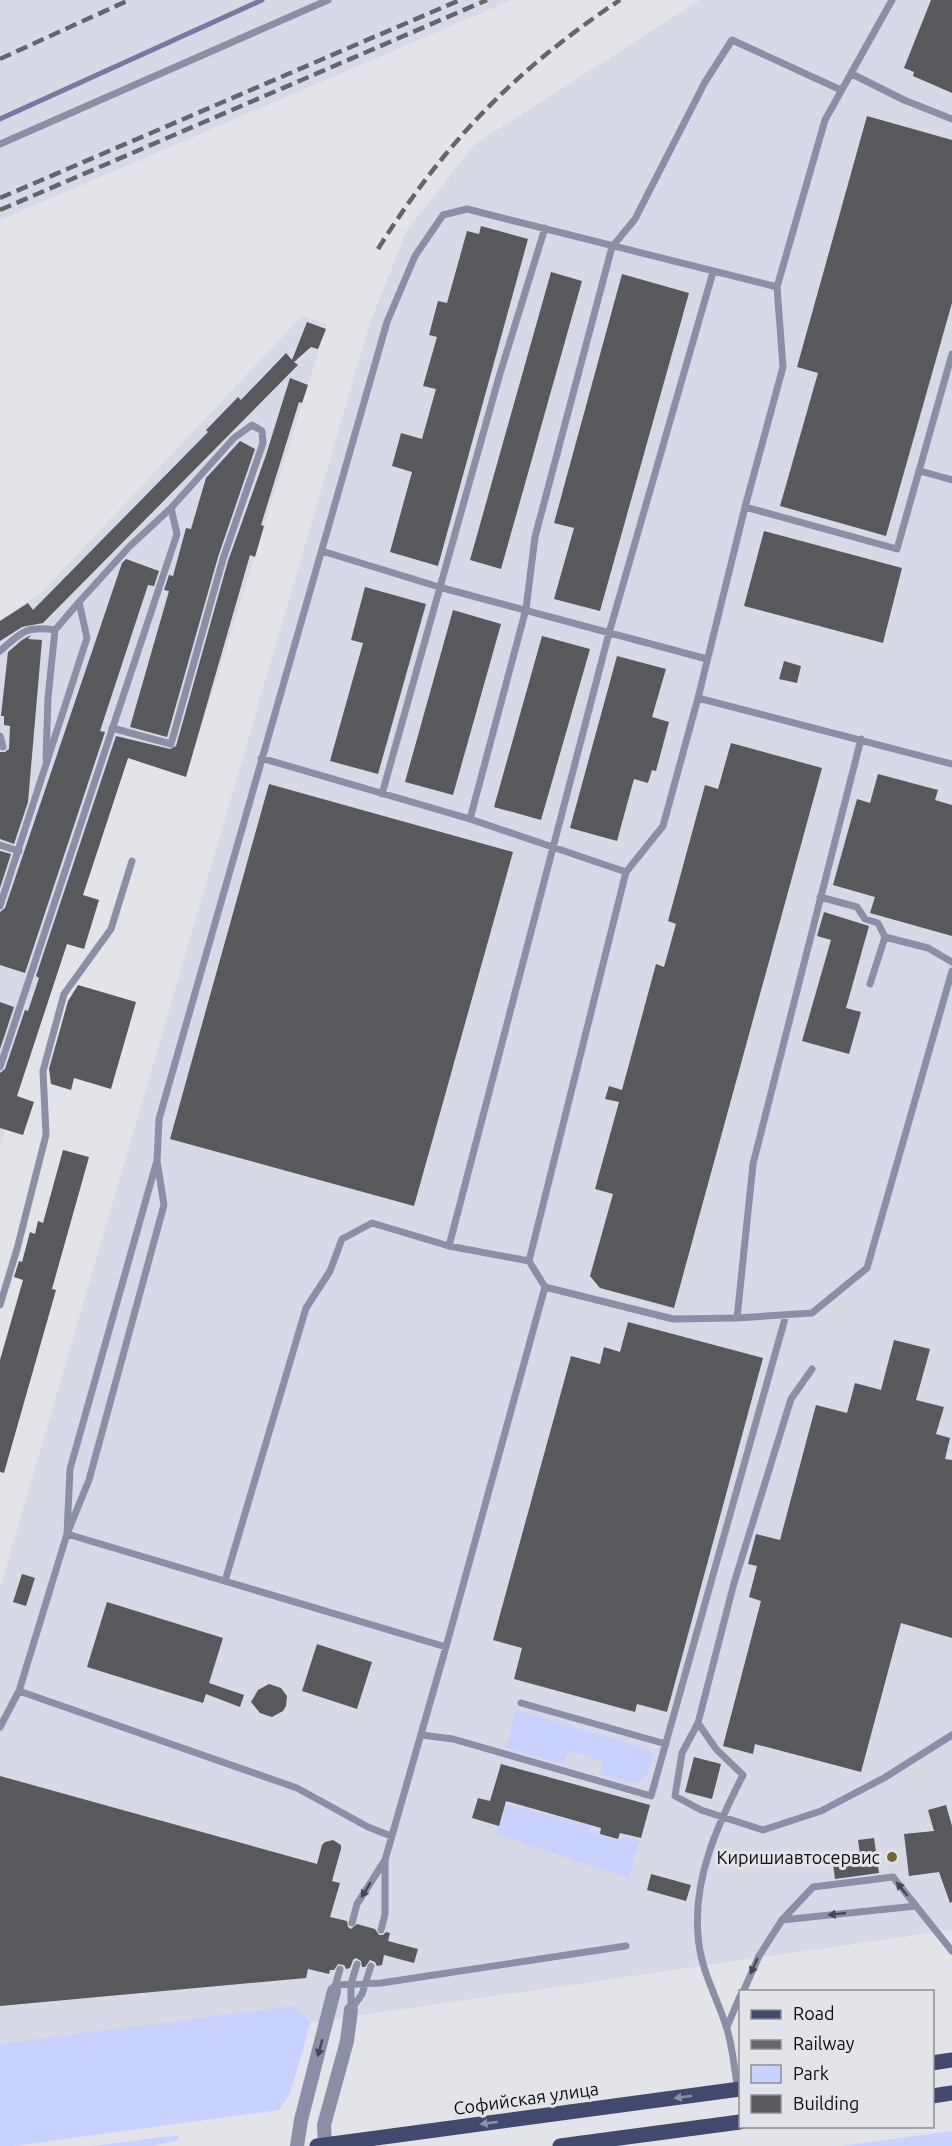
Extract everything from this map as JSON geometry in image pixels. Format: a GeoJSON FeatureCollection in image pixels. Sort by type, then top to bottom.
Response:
{"type":"FeatureCollection","features":[{"type":"Feature","properties":{"kind":"main road"},"geometry":{"type":"LineString","coordinates":[[934,2063],[952,2060]]}},
{"type":"Feature","properties":{"kind":"main road","name":"Софийская улица"},"geometry":{"type":"LineString","coordinates":[[321,2145],[739,2089]]}},
{"type":"Feature","properties":{"kind":"main road"},"geometry":{"type":"LineString","coordinates":[[934,2096],[952,2093]]}},
{"type":"Feature","properties":{"kind":"main road"},"geometry":{"type":"LineString","coordinates":[[560,2146],[739,2122]]}},
{"type":"Feature","properties":{"kind":"street"},"geometry":{"type":"LineString","coordinates":[[297,2146],[301,2120],[334,1988]]}},
{"type":"Feature","properties":{"kind":"street"},"geometry":{"type":"LineString","coordinates":[[321,2145],[324,2125],[347,2041],[351,2010]]}},
{"type":"Feature","properties":{"kind":"lane"},"geometry":{"type":"LineString","coordinates":[[0,144],[328,0]]}},
{"type":"Feature","properties":{"kind":"lane"},"geometry":{"type":"LineString","coordinates":[[529,1262],[626,872],[663,826],[698,698],[745,507],[783,367],[777,287],[825,120],[892,0]]}},
{"type":"Feature","properties":{"kind":"lane"},"geometry":{"type":"LineString","coordinates":[[470,819],[526,609],[535,537],[612,247],[635,219],[705,82],[732,40],[841,90]]}},
{"type":"Feature","properties":{"kind":"lane"},"geometry":{"type":"LineString","coordinates":[[852,74],[904,100],[952,119]]}},
{"type":"Feature","properties":{"kind":"lane"},"geometry":{"type":"LineString","coordinates":[[0,1727],[19,1691],[67,1534],[89,1480],[164,1205],[157,1161],[159,1119],[387,322],[415,256],[443,214],[467,209],[777,287]]}},
{"type":"Feature","properties":{"kind":"lane"},"geometry":{"type":"LineString","coordinates":[[382,794],[499,377],[546,228]]}},
{"type":"Feature","properties":{"kind":"lane"},"geometry":{"type":"LineString","coordinates":[[449,1246],[609,633],[713,272]]}},
{"type":"Feature","properties":{"kind":"lane"},"geometry":{"type":"LineString","coordinates":[[745,507],[897,549],[952,354]]}},
{"type":"Feature","properties":{"kind":"lane"},"geometry":{"type":"LineString","coordinates":[[46,767],[48,698],[55,630],[129,547],[171,508],[234,438],[252,425],[262,431],[263,443],[224,559],[171,744],[112,728]]}},
{"type":"Feature","properties":{"kind":"lane"},"geometry":{"type":"LineString","coordinates":[[920,471],[952,480]]}},
{"type":"Feature","properties":{"kind":"lane"},"geometry":{"type":"LineString","coordinates":[[0,1067],[177,534],[171,508]]}},
{"type":"Feature","properties":{"kind":"lane"},"geometry":{"type":"LineString","coordinates":[[322,551],[439,587],[707,659]]}},
{"type":"Feature","properties":{"kind":"lane"},"geometry":{"type":"LineString","coordinates":[[0,906],[87,638],[79,602]]}},
{"type":"Feature","properties":{"kind":"lane"},"geometry":{"type":"LineString","coordinates":[[0,651],[23,631],[36,627],[55,630]]}},
{"type":"Feature","properties":{"kind":"lane"},"geometry":{"type":"LineString","coordinates":[[698,698],[952,764]]}},
{"type":"Feature","properties":{"kind":"lane"},"geometry":{"type":"LineString","coordinates":[[0,736],[3,747]]}},
{"type":"Feature","properties":{"kind":"lane"},"geometry":{"type":"LineString","coordinates":[[737,1318],[753,1164],[861,740]]}},
{"type":"Feature","properties":{"kind":"lane"},"geometry":{"type":"LineString","coordinates":[[261,758],[470,819],[626,872]]}},
{"type":"Feature","properties":{"kind":"lane"},"geometry":{"type":"LineString","coordinates":[[0,845],[19,851]]}},
{"type":"Feature","properties":{"kind":"lane"},"geometry":{"type":"LineString","coordinates":[[0,1305],[46,1135],[43,1071],[64,994],[111,929],[132,861]]}},
{"type":"Feature","properties":{"kind":"lane"},"geometry":{"type":"LineString","coordinates":[[820,897],[857,907],[865,919],[878,923],[885,937],[870,984]]}},
{"type":"Feature","properties":{"kind":"lane"},"geometry":{"type":"LineString","coordinates":[[885,937],[928,948],[952,962]]}},
{"type":"Feature","properties":{"kind":"lane"},"geometry":{"type":"LineString","coordinates":[[225,1581],[306,1308],[330,1271],[342,1239],[372,1223],[449,1246],[529,1262],[545,1287],[673,1319],[812,1313],[867,1268],[952,971]]}},
{"type":"Feature","properties":{"kind":"lane"},"geometry":{"type":"LineString","coordinates":[[67,1534],[70,1469],[157,1161]]}},
{"type":"Feature","properties":{"kind":"lane"},"geometry":{"type":"LineString","coordinates":[[381,1930],[386,1914],[385,1860],[391,1836],[446,1647],[545,1287]]}},
{"type":"Feature","properties":{"kind":"lane"},"geometry":{"type":"LineString","coordinates":[[421,1735],[453,1739],[651,1796],[786,1315]]}},
{"type":"Feature","properties":{"kind":"lane"},"geometry":{"type":"LineString","coordinates":[[812,1369],[791,1400],[734,1583],[698,1724],[682,1753],[675,1796],[701,1810],[763,1830],[821,1811],[884,1778],[952,1735]]}},
{"type":"Feature","properties":{"kind":"lane"},"geometry":{"type":"LineString","coordinates":[[67,1534],[446,1647]]}},
{"type":"Feature","properties":{"kind":"lane"},"geometry":{"type":"LineString","coordinates":[[19,1691],[297,1788],[368,1827],[391,1836]]}},
{"type":"Feature","properties":{"kind":"lane"},"geometry":{"type":"LineString","coordinates":[[521,1703],[666,1744]]}},
{"type":"Feature","properties":{"kind":"lane"},"geometry":{"type":"LineString","coordinates":[[698,1724],[716,1749],[743,1775],[722,1818],[705,1866],[699,1896],[698,1935],[707,1982],[727,2027],[739,2089]]}},
{"type":"Feature","properties":{"kind":"lane"},"geometry":{"type":"LineString","coordinates":[[352,1923],[357,1904],[385,1860]]}},
{"type":"Feature","properties":{"kind":"lane"},"geometry":{"type":"LineString","coordinates":[[744,1990],[759,1956],[782,1920],[813,1887],[893,1877],[952,1951]]}},
{"type":"Feature","properties":{"kind":"lane"},"geometry":{"type":"LineString","coordinates":[[782,1920],[916,1906]]}},
{"type":"Feature","properties":{"kind":"lane"},"geometry":{"type":"LineString","coordinates":[[339,1969],[334,1988],[626,1946]]}},
{"type":"Feature","properties":{"kind":"lane"},"geometry":{"type":"LineString","coordinates":[[351,2010],[351,1984],[357,1964]]}},
{"type":"Feature","properties":{"kind":"lane"},"geometry":{"type":"LineString","coordinates":[[351,2010],[362,1995],[371,1966]]}},
{"type":"Feature","properties":{"kind":"lane"},"geometry":{"type":"LineString","coordinates":[[727,2027],[739,2000]]}},
{"type":"Feature","properties":{"kind":"shaded area"},"geometry":{"type":"Polygon","coordinates":[[[0,0],[511,0],[0,220],[0,0]]]}},
{"type":"Feature","properties":{"kind":"shaded area"},"geometry":{"type":"Polygon","coordinates":[[[700,0],[952,0],[952,1930],[0,2067],[0,1588],[370,323],[407,230],[475,144],[700,0]]]}},
{"type":"Feature","properties":{"kind":"shaded area"},"geometry":{"type":"Polygon","coordinates":[[[302,316],[327,324],[186,777],[128,758],[0,1147],[0,619],[41,593],[302,316]]]}},
{"type":"Feature","properties":{"kind":"green space"},"geometry":{"type":"Polygon","coordinates":[[[516,1710],[649,1749],[653,1756],[650,1768],[641,1781],[635,1783],[600,1774],[603,1761],[568,1751],[564,1764],[506,1748],[516,1710]]]}},
{"type":"Feature","properties":{"kind":"green space"},"geometry":{"type":"Polygon","coordinates":[[[507,1804],[591,1826],[591,1830],[599,1832],[598,1835],[621,1841],[623,1835],[640,1840],[629,1878],[496,1834],[507,1804]]]}},
{"type":"Feature","properties":{"kind":"green space"},"geometry":{"type":"Polygon","coordinates":[[[290,2006],[298,2007],[298,2011],[311,2021],[290,2094],[279,2110],[0,2146],[0,2044],[290,2006]]]}},
{"type":"Feature","properties":{"kind":"green space"},"geometry":{"type":"Polygon","coordinates":[[[952,2131],[952,2146],[841,2146],[952,2131]]]}},
{"type":"Feature","properties":{"kind":"green space"},"geometry":{"type":"Polygon","coordinates":[[[178,2135],[179,2140],[152,2146],[93,2146],[178,2135]]]}},
{"type":"Feature","properties":{"kind":"building"},"geometry":{"type":"Polygon","coordinates":[[[931,0],[952,0],[952,93],[913,76],[914,72],[904,68],[931,0]]]}},
{"type":"Feature","properties":{"kind":"building"},"geometry":{"type":"Polygon","coordinates":[[[867,116],[952,140],[952,303],[886,536],[780,506],[818,373],[797,367],[867,116]]]}},
{"type":"Feature","properties":{"kind":"building"},"geometry":{"type":"Polygon","coordinates":[[[481,226],[528,239],[438,566],[390,552],[412,472],[392,466],[401,433],[422,439],[436,389],[423,386],[437,337],[429,335],[438,301],[447,303],[467,231],[479,234],[481,226]]]}},
{"type":"Feature","properties":{"kind":"building"},"geometry":{"type":"Polygon","coordinates":[[[551,272],[582,281],[501,569],[470,560],[551,272]]]}},
{"type":"Feature","properties":{"kind":"building"},"geometry":{"type":"Polygon","coordinates":[[[622,274],[689,293],[600,611],[554,599],[574,528],[554,523],[622,274]]]}},
{"type":"Feature","properties":{"kind":"building"},"geometry":{"type":"Polygon","coordinates":[[[307,322],[326,329],[318,349],[311,347],[294,362],[298,365],[43,623],[22,627],[0,641],[0,621],[28,603],[33,610],[208,432],[206,430],[238,397],[241,400],[286,353],[292,360],[307,322]]]}},
{"type":"Feature","properties":{"kind":"building"},"geometry":{"type":"Polygon","coordinates":[[[290,378],[308,385],[302,403],[299,402],[261,525],[264,526],[255,557],[250,555],[186,777],[128,758],[83,895],[99,900],[84,949],[67,944],[17,1096],[34,1102],[23,1135],[0,1128],[0,1073],[5,1069],[25,1010],[28,1011],[39,978],[36,976],[116,736],[170,749],[176,746],[228,561],[266,455],[290,378]]]}},
{"type":"Feature","properties":{"kind":"building"},"geometry":{"type":"Polygon","coordinates":[[[240,441],[255,449],[218,557],[167,737],[130,727],[169,591],[164,590],[169,575],[173,576],[186,528],[191,529],[206,478],[240,441]]]}},
{"type":"Feature","properties":{"kind":"building"},"geometry":{"type":"Polygon","coordinates":[[[764,531],[902,568],[883,643],[744,606],[764,531]]]}},
{"type":"Feature","properties":{"kind":"building"},"geometry":{"type":"Polygon","coordinates":[[[126,559],[159,571],[154,586],[148,585],[100,731],[105,732],[25,973],[0,965],[0,912],[5,908],[122,563],[126,559]]]}},
{"type":"Feature","properties":{"kind":"building"},"geometry":{"type":"Polygon","coordinates":[[[365,587],[426,604],[378,774],[330,761],[363,643],[351,640],[365,587]]]}},
{"type":"Feature","properties":{"kind":"building"},"geometry":{"type":"Polygon","coordinates":[[[453,610],[501,624],[453,795],[405,782],[453,610]]]}},
{"type":"Feature","properties":{"kind":"building"},"geometry":{"type":"Polygon","coordinates":[[[31,635],[28,639],[42,640],[28,802],[14,844],[0,839],[0,752],[9,749],[10,726],[4,725],[4,716],[1,716],[8,652],[31,635]]]}},
{"type":"Feature","properties":{"kind":"building"},"geometry":{"type":"Polygon","coordinates":[[[542,636],[590,649],[541,820],[494,807],[542,636]]]}},
{"type":"Feature","properties":{"kind":"building"},"geometry":{"type":"Polygon","coordinates":[[[617,656],[666,669],[652,717],[669,722],[656,771],[652,770],[648,783],[634,779],[617,841],[570,828],[617,656]]]}},
{"type":"Feature","properties":{"kind":"building"},"geometry":{"type":"Polygon","coordinates":[[[784,661],[801,666],[797,683],[779,679],[784,661]]]}},
{"type":"Feature","properties":{"kind":"building"},"geometry":{"type":"Polygon","coordinates":[[[731,743],[822,768],[674,1308],[600,1288],[590,1276],[613,1194],[595,1189],[619,1102],[605,1099],[609,1086],[622,1090],[656,964],[664,967],[676,924],[668,921],[705,785],[718,789],[731,743]]]}},
{"type":"Feature","properties":{"kind":"building"},"geometry":{"type":"Polygon","coordinates":[[[878,774],[938,790],[935,800],[952,805],[952,936],[870,913],[875,897],[833,885],[857,799],[870,803],[878,774]]]}},
{"type":"Feature","properties":{"kind":"building"},"geometry":{"type":"Polygon","coordinates":[[[269,784],[513,852],[414,1206],[170,1139],[269,784]]]}},
{"type":"Feature","properties":{"kind":"building"},"geometry":{"type":"Polygon","coordinates":[[[0,851],[11,854],[0,888],[0,851]]]}},
{"type":"Feature","properties":{"kind":"building"},"geometry":{"type":"Polygon","coordinates":[[[824,912],[869,926],[846,1008],[861,1012],[849,1054],[802,1041],[831,940],[817,936],[824,912]]]}},
{"type":"Feature","properties":{"kind":"building"},"geometry":{"type":"Polygon","coordinates":[[[78,985],[136,1002],[111,1089],[74,1078],[71,1090],[51,1084],[49,1069],[68,1001],[78,985]]]}},
{"type":"Feature","properties":{"kind":"building"},"geometry":{"type":"Polygon","coordinates":[[[0,1002],[14,1007],[0,1049],[0,1002]]]}},
{"type":"Feature","properties":{"kind":"building"},"geometry":{"type":"Polygon","coordinates":[[[63,1150],[89,1157],[52,1289],[56,1290],[4,1473],[0,1472],[0,1360],[23,1280],[14,1277],[19,1261],[22,1262],[30,1232],[35,1234],[38,1221],[43,1223],[63,1150]]]}},
{"type":"Feature","properties":{"kind":"building"},"geometry":{"type":"Polygon","coordinates":[[[628,1322],[763,1358],[667,1712],[637,1704],[635,1712],[514,1679],[522,1648],[493,1640],[571,1356],[600,1364],[604,1347],[620,1352],[628,1322]]]}},
{"type":"Feature","properties":{"kind":"building"},"geometry":{"type":"Polygon","coordinates":[[[894,1340],[930,1349],[916,1400],[944,1407],[936,1434],[950,1438],[945,1459],[952,1460],[952,1638],[901,1623],[861,1772],[755,1744],[753,1754],[723,1746],[761,1601],[749,1597],[757,1566],[748,1564],[756,1534],[780,1540],[816,1405],[847,1413],[855,1383],[881,1390],[894,1340]]]}},
{"type":"Feature","properties":{"kind":"building"},"geometry":{"type":"Polygon","coordinates":[[[22,1574],[35,1578],[26,1606],[13,1602],[22,1574]]]}},
{"type":"Feature","properties":{"kind":"building"},"geometry":{"type":"Polygon","coordinates":[[[107,1602],[223,1638],[209,1683],[244,1695],[240,1707],[206,1694],[203,1703],[87,1667],[107,1602]]]}},
{"type":"Feature","properties":{"kind":"building"},"geometry":{"type":"Polygon","coordinates":[[[317,1644],[372,1662],[357,1709],[302,1691],[317,1644]]]}},
{"type":"Feature","properties":{"kind":"building"},"geometry":{"type":"Polygon","coordinates":[[[269,1684],[281,1688],[287,1696],[283,1711],[272,1717],[260,1713],[251,1702],[258,1690],[269,1684]]]}},
{"type":"Feature","properties":{"kind":"building"},"geometry":{"type":"Polygon","coordinates":[[[694,1757],[721,1764],[712,1799],[685,1792],[694,1757]]]}},
{"type":"Feature","properties":{"kind":"building"},"geometry":{"type":"Polygon","coordinates":[[[501,1764],[650,1805],[641,1838],[620,1833],[618,1839],[600,1834],[601,1828],[506,1801],[499,1826],[472,1818],[478,1798],[490,1801],[501,1764]]]}},
{"type":"Feature","properties":{"kind":"building"},"geometry":{"type":"Polygon","coordinates":[[[0,1776],[317,1864],[322,1845],[333,1840],[341,1845],[341,1849],[332,1881],[340,1883],[330,1917],[347,1921],[351,1929],[357,1924],[375,1929],[379,1935],[390,1933],[388,1941],[418,1949],[414,1963],[384,1955],[382,1965],[377,1966],[370,1960],[365,1967],[362,1967],[361,1961],[356,1958],[350,1968],[346,1969],[344,1965],[338,1964],[334,1970],[330,1970],[329,1974],[308,1969],[306,1978],[0,2006],[0,1776]]]}},
{"type":"Feature","properties":{"kind":"building"},"geometry":{"type":"Polygon","coordinates":[[[946,1805],[952,1826],[952,1902],[950,1903],[939,1872],[909,1876],[904,1834],[934,1831],[928,1810],[946,1805]]]}},
{"type":"Feature","properties":{"kind":"building"},"geometry":{"type":"Polygon","coordinates":[[[874,1838],[879,1873],[835,1879],[833,1864],[861,1861],[858,1840],[874,1838]]]}},
{"type":"Feature","properties":{"kind":"building"},"geometry":{"type":"Polygon","coordinates":[[[651,1874],[691,1885],[686,1901],[647,1890],[651,1874]]]}},
{"type":"Feature","properties":{"kind":"waterway"},"geometry":{"type":"LineString","coordinates":[[0,119],[262,0]]}},
{"type":"Feature","properties":{"kind":"railway"},"geometry":{"type":"LineString","coordinates":[[0,59],[129,0]]}},
{"type":"Feature","properties":{"kind":"railway"},"geometry":{"type":"LineString","coordinates":[[0,198],[460,0]]}},
{"type":"Feature","properties":{"kind":"railway"},"geometry":{"type":"LineString","coordinates":[[0,210],[487,0]]}},
{"type":"Feature","properties":{"kind":"railway"},"geometry":{"type":"LineString","coordinates":[[378,249],[429,175],[485,111],[547,53],[620,0]]}},
{"type":"Feature","properties":{"kind":"place","name":"Киришиавтосервис"},"geometry":{"type":"Point","coordinates":[892,1857]}}]}
